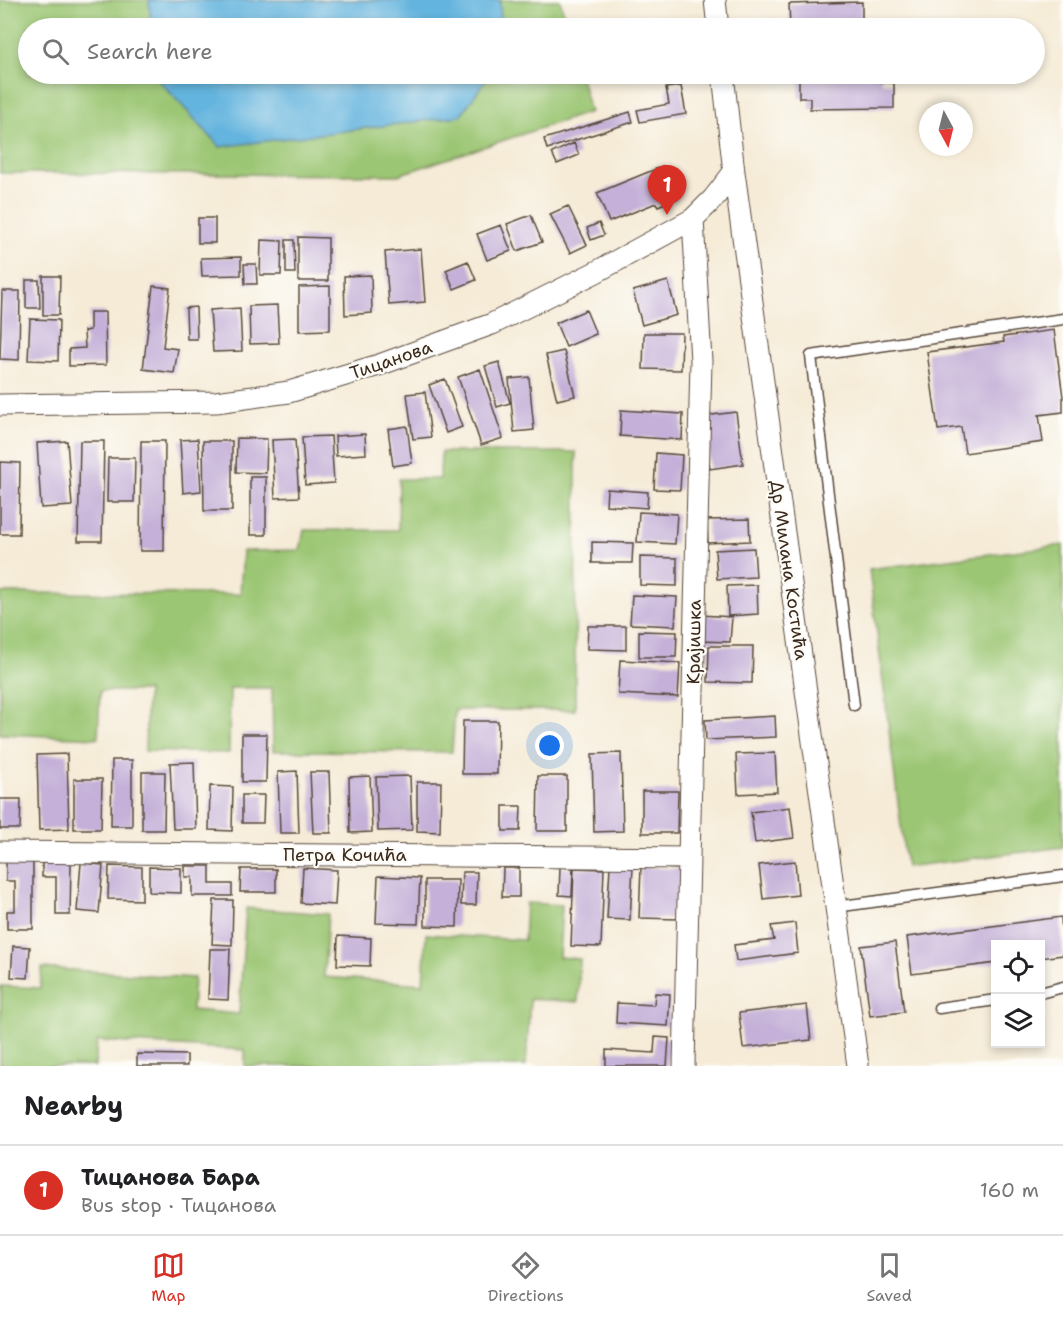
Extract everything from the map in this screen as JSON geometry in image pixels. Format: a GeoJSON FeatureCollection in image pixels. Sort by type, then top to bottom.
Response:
{"type":"FeatureCollection","features":[{"type":"Feature","properties":{"kind":"street"},"geometry":{"type":"LineString","coordinates":[[715,0],[717,18]]}},
{"type":"Feature","properties":{"kind":"street","name":"Др Милана Костића"},"geometry":{"type":"LineString","coordinates":[[724,84],[734,172],[858,1066]]}},
{"type":"Feature","properties":{"kind":"street","name":"Тицанова"},"geometry":{"type":"LineString","coordinates":[[0,405],[216,402],[289,393],[379,365],[492,324],[596,272],[693,219],[713,200],[734,172]]}},
{"type":"Feature","properties":{"kind":"street","name":"Крајишка"},"geometry":{"type":"LineString","coordinates":[[684,1066],[700,362],[693,219]]}},
{"type":"Feature","properties":{"kind":"street","name":"Петра Кочића"},"geometry":{"type":"LineString","coordinates":[[0,852],[689,858]]}},
{"type":"Feature","properties":{"kind":"lane"},"geometry":{"type":"LineString","coordinates":[[854,705],[811,356],[1063,319]]}},
{"type":"Feature","properties":{"kind":"lane"},"geometry":{"type":"LineString","coordinates":[[836,907],[1063,876]]}},
{"type":"Feature","properties":{"kind":"lane"},"geometry":{"type":"LineString","coordinates":[[1045,992],[1063,987]]}},
{"type":"Feature","properties":{"kind":"lane"},"geometry":{"type":"LineString","coordinates":[[939,1008],[991,1001]]}},
{"type":"Feature","properties":{"kind":"green space"},"geometry":{"type":"Polygon","coordinates":[[[0,0],[560,0],[565,18],[18,18],[18,84],[583,84],[590,112],[398,175],[0,173],[0,0]]]}},
{"type":"Feature","properties":{"kind":"green space"},"geometry":{"type":"Polygon","coordinates":[[[441,452],[576,452],[575,710],[455,710],[452,752],[273,751],[272,688],[230,688],[229,753],[145,751],[147,691],[100,691],[98,738],[0,734],[0,593],[240,594],[243,551],[300,550],[304,530],[398,530],[399,479],[440,479],[441,452]]]}},
{"type":"Feature","properties":{"kind":"green space"},"geometry":{"type":"Polygon","coordinates":[[[1063,545],[1063,847],[906,867],[869,569],[1063,545]]]}},
{"type":"Feature","properties":{"kind":"green space"},"geometry":{"type":"Polygon","coordinates":[[[526,903],[562,905],[559,957],[580,959],[578,1002],[530,999],[526,1066],[245,1066],[245,1050],[97,1041],[95,1066],[0,1066],[1,986],[40,988],[42,968],[194,978],[192,1010],[239,1014],[246,908],[328,914],[324,977],[423,984],[426,934],[524,940],[526,903]]]}},
{"type":"Feature","properties":{"kind":"water"},"geometry":{"type":"Polygon","coordinates":[[[149,0],[500,0],[501,18],[150,18],[149,0]]]}},
{"type":"Feature","properties":{"kind":"water"},"geometry":{"type":"Polygon","coordinates":[[[162,84],[483,84],[460,116],[220,147],[162,84]]]}},
{"type":"Feature","properties":{"kind":"building"},"geometry":{"type":"Polygon","coordinates":[[[862,2],[862,18],[790,18],[789,4],[862,2]]]}},
{"type":"Feature","properties":{"kind":"building"},"geometry":{"type":"Polygon","coordinates":[[[799,84],[894,84],[894,108],[810,109],[810,98],[799,98],[799,84]]]}},
{"type":"Feature","properties":{"kind":"building"},"geometry":{"type":"Polygon","coordinates":[[[681,86],[686,114],[640,122],[637,110],[669,104],[666,88],[681,86]]]}},
{"type":"Feature","properties":{"kind":"building"},"geometry":{"type":"Polygon","coordinates":[[[630,112],[633,122],[547,149],[544,139],[630,112]]]}},
{"type":"Feature","properties":{"kind":"building"},"geometry":{"type":"Polygon","coordinates":[[[574,143],[579,155],[557,164],[552,153],[574,143]]]}},
{"type":"Feature","properties":{"kind":"building"},"geometry":{"type":"Polygon","coordinates":[[[663,166],[668,177],[674,174],[678,183],[672,185],[678,198],[658,206],[656,203],[609,222],[597,193],[663,166]]]}},
{"type":"Feature","properties":{"kind":"building"},"geometry":{"type":"Polygon","coordinates":[[[568,206],[587,245],[570,253],[550,214],[568,206]]]}},
{"type":"Feature","properties":{"kind":"building"},"geometry":{"type":"Polygon","coordinates":[[[531,215],[542,242],[517,251],[507,224],[531,215]]]}},
{"type":"Feature","properties":{"kind":"building"},"geometry":{"type":"Polygon","coordinates":[[[198,218],[215,218],[215,243],[198,243],[198,218]]]}},
{"type":"Feature","properties":{"kind":"building"},"geometry":{"type":"Polygon","coordinates":[[[599,223],[604,235],[591,240],[587,228],[599,223]]]}},
{"type":"Feature","properties":{"kind":"building"},"geometry":{"type":"Polygon","coordinates":[[[501,225],[511,251],[487,260],[477,234],[501,225]]]}},
{"type":"Feature","properties":{"kind":"building"},"geometry":{"type":"Polygon","coordinates":[[[298,237],[328,238],[328,281],[298,281],[298,237]]]}},
{"type":"Feature","properties":{"kind":"building"},"geometry":{"type":"Polygon","coordinates":[[[261,240],[282,241],[281,275],[260,275],[261,240]]]}},
{"type":"Feature","properties":{"kind":"building"},"geometry":{"type":"Polygon","coordinates":[[[286,240],[294,240],[295,273],[286,273],[286,240]]]}},
{"type":"Feature","properties":{"kind":"building"},"geometry":{"type":"Polygon","coordinates":[[[421,249],[425,302],[389,305],[385,252],[421,249]]]}},
{"type":"Feature","properties":{"kind":"building"},"geometry":{"type":"Polygon","coordinates":[[[241,257],[241,275],[202,276],[201,258],[241,257]]]}},
{"type":"Feature","properties":{"kind":"building"},"geometry":{"type":"Polygon","coordinates":[[[468,261],[476,280],[454,289],[446,270],[468,261]]]}},
{"type":"Feature","properties":{"kind":"building"},"geometry":{"type":"Polygon","coordinates":[[[244,264],[256,264],[257,284],[245,284],[244,264]]]}},
{"type":"Feature","properties":{"kind":"building"},"geometry":{"type":"Polygon","coordinates":[[[371,275],[372,313],[345,315],[344,276],[371,275]]]}},
{"type":"Feature","properties":{"kind":"building"},"geometry":{"type":"Polygon","coordinates":[[[43,276],[60,276],[59,315],[43,315],[43,276]]]}},
{"type":"Feature","properties":{"kind":"building"},"geometry":{"type":"Polygon","coordinates":[[[26,280],[39,280],[40,308],[26,308],[26,280]]]}},
{"type":"Feature","properties":{"kind":"building"},"geometry":{"type":"Polygon","coordinates":[[[668,281],[677,315],[642,325],[633,291],[668,281]]]}},
{"type":"Feature","properties":{"kind":"building"},"geometry":{"type":"Polygon","coordinates":[[[153,286],[170,288],[163,347],[178,349],[174,373],[143,369],[153,286]]]}},
{"type":"Feature","properties":{"kind":"building"},"geometry":{"type":"Polygon","coordinates":[[[330,286],[330,330],[299,331],[299,287],[330,286]]]}},
{"type":"Feature","properties":{"kind":"building"},"geometry":{"type":"Polygon","coordinates":[[[2,291],[20,291],[19,360],[0,359],[2,291]]]}},
{"type":"Feature","properties":{"kind":"building"},"geometry":{"type":"Polygon","coordinates":[[[277,305],[279,343],[250,344],[249,306],[277,305]]]}},
{"type":"Feature","properties":{"kind":"building"},"geometry":{"type":"Polygon","coordinates":[[[196,307],[197,339],[187,339],[186,308],[196,307]]]}},
{"type":"Feature","properties":{"kind":"building"},"geometry":{"type":"Polygon","coordinates":[[[240,308],[242,351],[213,352],[210,310],[240,308]]]}},
{"type":"Feature","properties":{"kind":"building"},"geometry":{"type":"Polygon","coordinates":[[[586,310],[596,334],[566,347],[556,323],[586,310]]]}},
{"type":"Feature","properties":{"kind":"building"},"geometry":{"type":"Polygon","coordinates":[[[90,312],[105,312],[106,365],[69,366],[69,349],[85,348],[84,331],[90,330],[90,312]]]}},
{"type":"Feature","properties":{"kind":"building"},"geometry":{"type":"Polygon","coordinates":[[[30,319],[59,320],[58,361],[28,360],[30,319]]]}},
{"type":"Feature","properties":{"kind":"building"},"geometry":{"type":"Polygon","coordinates":[[[1054,330],[1063,412],[1039,415],[1043,442],[965,453],[961,427],[938,430],[927,352],[1004,342],[1003,337],[1054,330]]]}},
{"type":"Feature","properties":{"kind":"building"},"geometry":{"type":"Polygon","coordinates":[[[644,333],[682,333],[681,370],[643,369],[644,333]]]}},
{"type":"Feature","properties":{"kind":"building"},"geometry":{"type":"Polygon","coordinates":[[[564,351],[575,396],[557,400],[546,355],[564,351]]]}},
{"type":"Feature","properties":{"kind":"building"},"geometry":{"type":"Polygon","coordinates":[[[499,362],[510,403],[497,407],[485,366],[499,362]]]}},
{"type":"Feature","properties":{"kind":"building"},"geometry":{"type":"Polygon","coordinates":[[[480,369],[503,438],[481,445],[458,377],[480,369]]]}},
{"type":"Feature","properties":{"kind":"building"},"geometry":{"type":"Polygon","coordinates":[[[529,377],[534,430],[514,432],[509,379],[529,377]]]}},
{"type":"Feature","properties":{"kind":"building"},"geometry":{"type":"Polygon","coordinates":[[[445,379],[462,427],[446,433],[429,385],[445,379]]]}},
{"type":"Feature","properties":{"kind":"building"},"geometry":{"type":"Polygon","coordinates":[[[425,392],[431,437],[413,439],[407,394],[425,392]]]}},
{"type":"Feature","properties":{"kind":"building"},"geometry":{"type":"Polygon","coordinates":[[[621,410],[683,414],[682,440],[620,436],[621,410]]]}},
{"type":"Feature","properties":{"kind":"building"},"geometry":{"type":"Polygon","coordinates":[[[736,412],[743,464],[710,469],[704,416],[736,412]]]}},
{"type":"Feature","properties":{"kind":"building"},"geometry":{"type":"Polygon","coordinates":[[[407,426],[412,463],[393,466],[388,429],[407,426]]]}},
{"type":"Feature","properties":{"kind":"building"},"geometry":{"type":"Polygon","coordinates":[[[365,434],[366,454],[336,456],[335,436],[365,434]]]}},
{"type":"Feature","properties":{"kind":"building"},"geometry":{"type":"Polygon","coordinates":[[[331,436],[334,483],[305,485],[302,437],[331,436]]]}},
{"type":"Feature","properties":{"kind":"building"},"geometry":{"type":"Polygon","coordinates":[[[237,438],[267,439],[266,473],[236,472],[237,438]]]}},
{"type":"Feature","properties":{"kind":"building"},"geometry":{"type":"Polygon","coordinates":[[[198,439],[201,491],[183,493],[180,440],[198,439]]]}},
{"type":"Feature","properties":{"kind":"building"},"geometry":{"type":"Polygon","coordinates":[[[295,439],[299,497],[275,498],[272,440],[295,439]]]}},
{"type":"Feature","properties":{"kind":"building"},"geometry":{"type":"Polygon","coordinates":[[[67,441],[72,506],[41,508],[37,443],[67,441]]]}},
{"type":"Feature","properties":{"kind":"building"},"geometry":{"type":"Polygon","coordinates":[[[80,441],[104,441],[102,541],[78,541],[80,441]]]}},
{"type":"Feature","properties":{"kind":"building"},"geometry":{"type":"Polygon","coordinates":[[[141,441],[165,441],[164,551],[140,551],[141,441]]]}},
{"type":"Feature","properties":{"kind":"building"},"geometry":{"type":"Polygon","coordinates":[[[203,441],[232,441],[232,511],[204,511],[203,441]]]}},
{"type":"Feature","properties":{"kind":"building"},"geometry":{"type":"Polygon","coordinates":[[[656,453],[682,455],[680,490],[654,489],[656,453]]]}},
{"type":"Feature","properties":{"kind":"building"},"geometry":{"type":"Polygon","coordinates":[[[108,458],[135,458],[134,502],[107,502],[108,458]]]}},
{"type":"Feature","properties":{"kind":"building"},"geometry":{"type":"Polygon","coordinates":[[[0,462],[20,463],[19,534],[0,534],[0,462]]]}},
{"type":"Feature","properties":{"kind":"building"},"geometry":{"type":"Polygon","coordinates":[[[250,477],[266,477],[266,535],[250,535],[250,477]]]}},
{"type":"Feature","properties":{"kind":"building"},"geometry":{"type":"Polygon","coordinates":[[[607,489],[648,492],[647,508],[606,505],[607,489]]]}},
{"type":"Feature","properties":{"kind":"building"},"geometry":{"type":"Polygon","coordinates":[[[639,512],[677,514],[675,544],[637,542],[639,512]]]}},
{"type":"Feature","properties":{"kind":"building"},"geometry":{"type":"Polygon","coordinates":[[[749,519],[750,541],[708,543],[707,520],[749,519]]]}},
{"type":"Feature","properties":{"kind":"building"},"geometry":{"type":"Polygon","coordinates":[[[592,542],[633,543],[632,563],[592,563],[592,542]]]}},
{"type":"Feature","properties":{"kind":"building"},"geometry":{"type":"Polygon","coordinates":[[[754,548],[756,577],[717,579],[715,550],[754,548]]]}},
{"type":"Feature","properties":{"kind":"building"},"geometry":{"type":"Polygon","coordinates":[[[640,557],[677,558],[677,586],[640,585],[640,557]]]}},
{"type":"Feature","properties":{"kind":"building"},"geometry":{"type":"Polygon","coordinates":[[[757,585],[758,614],[728,616],[727,586],[757,585]]]}},
{"type":"Feature","properties":{"kind":"building"},"geometry":{"type":"Polygon","coordinates":[[[632,595],[677,597],[675,626],[630,624],[632,595]]]}},
{"type":"Feature","properties":{"kind":"building"},"geometry":{"type":"Polygon","coordinates":[[[701,615],[732,617],[730,642],[700,641],[701,615]]]}},
{"type":"Feature","properties":{"kind":"building"},"geometry":{"type":"Polygon","coordinates":[[[588,626],[626,626],[626,650],[587,649],[588,626]]]}},
{"type":"Feature","properties":{"kind":"building"},"geometry":{"type":"Polygon","coordinates":[[[639,631],[677,632],[676,657],[639,657],[639,631]]]}},
{"type":"Feature","properties":{"kind":"building"},"geometry":{"type":"Polygon","coordinates":[[[709,646],[753,646],[752,683],[708,682],[709,646]]]}},
{"type":"Feature","properties":{"kind":"building"},"geometry":{"type":"Polygon","coordinates":[[[620,660],[680,663],[678,697],[618,694],[620,660]]]}},
{"type":"Feature","properties":{"kind":"building"},"geometry":{"type":"Polygon","coordinates":[[[775,716],[776,737],[706,740],[705,720],[775,716]]]}},
{"type":"Feature","properties":{"kind":"building"},"geometry":{"type":"Polygon","coordinates":[[[463,721],[498,721],[497,774],[462,774],[463,721]]]}},
{"type":"Feature","properties":{"kind":"building"},"geometry":{"type":"Polygon","coordinates":[[[242,734],[267,734],[266,782],[242,782],[242,734]]]}},
{"type":"Feature","properties":{"kind":"building"},"geometry":{"type":"Polygon","coordinates":[[[621,753],[623,831],[594,832],[592,754],[621,753]]]}},
{"type":"Feature","properties":{"kind":"building"},"geometry":{"type":"Polygon","coordinates":[[[775,753],[777,792],[738,794],[736,754],[775,753]]]}},
{"type":"Feature","properties":{"kind":"building"},"geometry":{"type":"Polygon","coordinates":[[[67,754],[69,829],[39,830],[37,755],[67,754]]]}},
{"type":"Feature","properties":{"kind":"building"},"geometry":{"type":"Polygon","coordinates":[[[112,760],[132,760],[132,826],[111,826],[112,760]]]}},
{"type":"Feature","properties":{"kind":"building"},"geometry":{"type":"Polygon","coordinates":[[[194,762],[196,829],[173,829],[170,763],[194,762]]]}},
{"type":"Feature","properties":{"kind":"building"},"geometry":{"type":"Polygon","coordinates":[[[297,771],[299,833],[280,833],[278,772],[297,771]]]}},
{"type":"Feature","properties":{"kind":"building"},"geometry":{"type":"Polygon","coordinates":[[[142,772],[165,772],[164,830],[142,830],[142,772]]]}},
{"type":"Feature","properties":{"kind":"building"},"geometry":{"type":"Polygon","coordinates":[[[310,772],[329,772],[331,833],[313,833],[310,772]]]}},
{"type":"Feature","properties":{"kind":"building"},"geometry":{"type":"Polygon","coordinates":[[[370,776],[372,832],[350,833],[349,777],[370,776]]]}},
{"type":"Feature","properties":{"kind":"building"},"geometry":{"type":"Polygon","coordinates":[[[410,776],[412,830],[378,831],[376,777],[410,776]]]}},
{"type":"Feature","properties":{"kind":"building"},"geometry":{"type":"Polygon","coordinates":[[[538,776],[567,776],[567,831],[537,831],[538,776]]]}},
{"type":"Feature","properties":{"kind":"building"},"geometry":{"type":"Polygon","coordinates":[[[74,779],[102,779],[101,829],[74,829],[74,779]]]}},
{"type":"Feature","properties":{"kind":"building"},"geometry":{"type":"Polygon","coordinates":[[[417,782],[441,782],[440,832],[417,831],[417,782]]]}},
{"type":"Feature","properties":{"kind":"building"},"geometry":{"type":"Polygon","coordinates":[[[210,786],[233,787],[232,831],[209,830],[210,786]]]}},
{"type":"Feature","properties":{"kind":"building"},"geometry":{"type":"Polygon","coordinates":[[[642,791],[678,791],[677,833],[642,833],[642,791]]]}},
{"type":"Feature","properties":{"kind":"building"},"geometry":{"type":"Polygon","coordinates":[[[242,795],[264,795],[263,823],[242,823],[242,795]]]}},
{"type":"Feature","properties":{"kind":"building"},"geometry":{"type":"Polygon","coordinates":[[[0,799],[21,799],[20,829],[0,829],[0,799]]]}},
{"type":"Feature","properties":{"kind":"building"},"geometry":{"type":"Polygon","coordinates":[[[503,806],[521,806],[520,831],[503,831],[503,806]]]}},
{"type":"Feature","properties":{"kind":"building"},"geometry":{"type":"Polygon","coordinates":[[[790,807],[794,838],[755,843],[751,812],[790,807]]]}},
{"type":"Feature","properties":{"kind":"building"},"geometry":{"type":"Polygon","coordinates":[[[33,860],[33,929],[7,929],[7,911],[15,911],[15,881],[6,881],[6,861],[33,860]]]}},
{"type":"Feature","properties":{"kind":"building"},"geometry":{"type":"Polygon","coordinates":[[[795,861],[798,895],[763,899],[759,865],[795,861]]]}},
{"type":"Feature","properties":{"kind":"building"},"geometry":{"type":"Polygon","coordinates":[[[42,863],[71,863],[70,915],[56,915],[56,877],[42,877],[42,863]]]}},
{"type":"Feature","properties":{"kind":"building"},"geometry":{"type":"Polygon","coordinates":[[[81,863],[103,865],[99,913],[77,911],[81,863]]]}},
{"type":"Feature","properties":{"kind":"building"},"geometry":{"type":"Polygon","coordinates":[[[109,866],[142,867],[142,900],[108,899],[109,866]]]}},
{"type":"Feature","properties":{"kind":"building"},"geometry":{"type":"Polygon","coordinates":[[[185,866],[210,866],[210,884],[232,884],[232,896],[192,896],[192,877],[185,877],[185,866]]]}},
{"type":"Feature","properties":{"kind":"building"},"geometry":{"type":"Polygon","coordinates":[[[610,866],[633,867],[630,920],[607,919],[610,866]]]}},
{"type":"Feature","properties":{"kind":"building"},"geometry":{"type":"Polygon","coordinates":[[[149,867],[181,868],[181,893],[149,892],[149,867]]]}},
{"type":"Feature","properties":{"kind":"building"},"geometry":{"type":"Polygon","coordinates":[[[560,867],[573,868],[572,896],[559,895],[560,867]]]}},
{"type":"Feature","properties":{"kind":"building"},"geometry":{"type":"Polygon","coordinates":[[[641,867],[681,869],[679,919],[639,918],[641,867]]]}},
{"type":"Feature","properties":{"kind":"building"},"geometry":{"type":"Polygon","coordinates":[[[303,868],[337,870],[335,905],[301,903],[303,868]]]}},
{"type":"Feature","properties":{"kind":"building"},"geometry":{"type":"Polygon","coordinates":[[[503,868],[519,868],[519,897],[502,897],[503,868]]]}},
{"type":"Feature","properties":{"kind":"building"},"geometry":{"type":"Polygon","coordinates":[[[574,868],[604,869],[601,947],[571,946],[574,868]]]}},
{"type":"Feature","properties":{"kind":"building"},"geometry":{"type":"Polygon","coordinates":[[[241,869],[276,869],[276,892],[240,892],[241,869]]]}},
{"type":"Feature","properties":{"kind":"building"},"geometry":{"type":"Polygon","coordinates":[[[462,872],[477,872],[476,905],[461,905],[462,872]]]}},
{"type":"Feature","properties":{"kind":"building"},"geometry":{"type":"Polygon","coordinates":[[[378,876],[420,878],[418,924],[376,923],[378,876]]]}},
{"type":"Feature","properties":{"kind":"building"},"geometry":{"type":"Polygon","coordinates":[[[425,880],[458,880],[457,927],[425,926],[425,880]]]}},
{"type":"Feature","properties":{"kind":"building"},"geometry":{"type":"Polygon","coordinates":[[[214,900],[233,900],[232,945],[212,944],[214,900]]]}},
{"type":"Feature","properties":{"kind":"building"},"geometry":{"type":"Polygon","coordinates":[[[1061,917],[1063,955],[1045,957],[1045,940],[991,940],[991,964],[912,974],[907,937],[1061,917]]]}},
{"type":"Feature","properties":{"kind":"building"},"geometry":{"type":"Polygon","coordinates":[[[795,923],[798,953],[736,961],[734,945],[774,940],[771,926],[795,923]]]}},
{"type":"Feature","properties":{"kind":"building"},"geometry":{"type":"Polygon","coordinates":[[[338,936],[371,938],[370,966],[337,965],[338,936]]]}},
{"type":"Feature","properties":{"kind":"building"},"geometry":{"type":"Polygon","coordinates":[[[895,942],[904,1012],[870,1016],[861,946],[895,942]]]}},
{"type":"Feature","properties":{"kind":"building"},"geometry":{"type":"Polygon","coordinates":[[[13,946],[30,947],[28,978],[11,977],[13,946]]]}},
{"type":"Feature","properties":{"kind":"building"},"geometry":{"type":"Polygon","coordinates":[[[210,949],[230,949],[228,1000],[208,999],[210,949]]]}},
{"type":"Feature","properties":{"kind":"building"},"geometry":{"type":"Polygon","coordinates":[[[655,993],[670,994],[668,1026],[616,1023],[617,1003],[654,1005],[655,993]]]}},
{"type":"Feature","properties":{"kind":"building"},"geometry":{"type":"Polygon","coordinates":[[[807,1005],[811,1040],[743,1048],[739,1013],[807,1005]]]}},
{"type":"Feature","properties":{"kind":"building"},"geometry":{"type":"Polygon","coordinates":[[[655,1037],[669,1038],[667,1066],[606,1066],[606,1050],[654,1053],[655,1037]]]}},
{"type":"Feature","properties":{"kind":"building"},"geometry":{"type":"Polygon","coordinates":[[[137,1054],[187,1055],[187,1066],[137,1066],[137,1054]]]}},
{"type":"Feature","properties":{"kind":"place","name":"Тицанова Бара"},"geometry":{"type":"Point","coordinates":[667,215]}}]}
